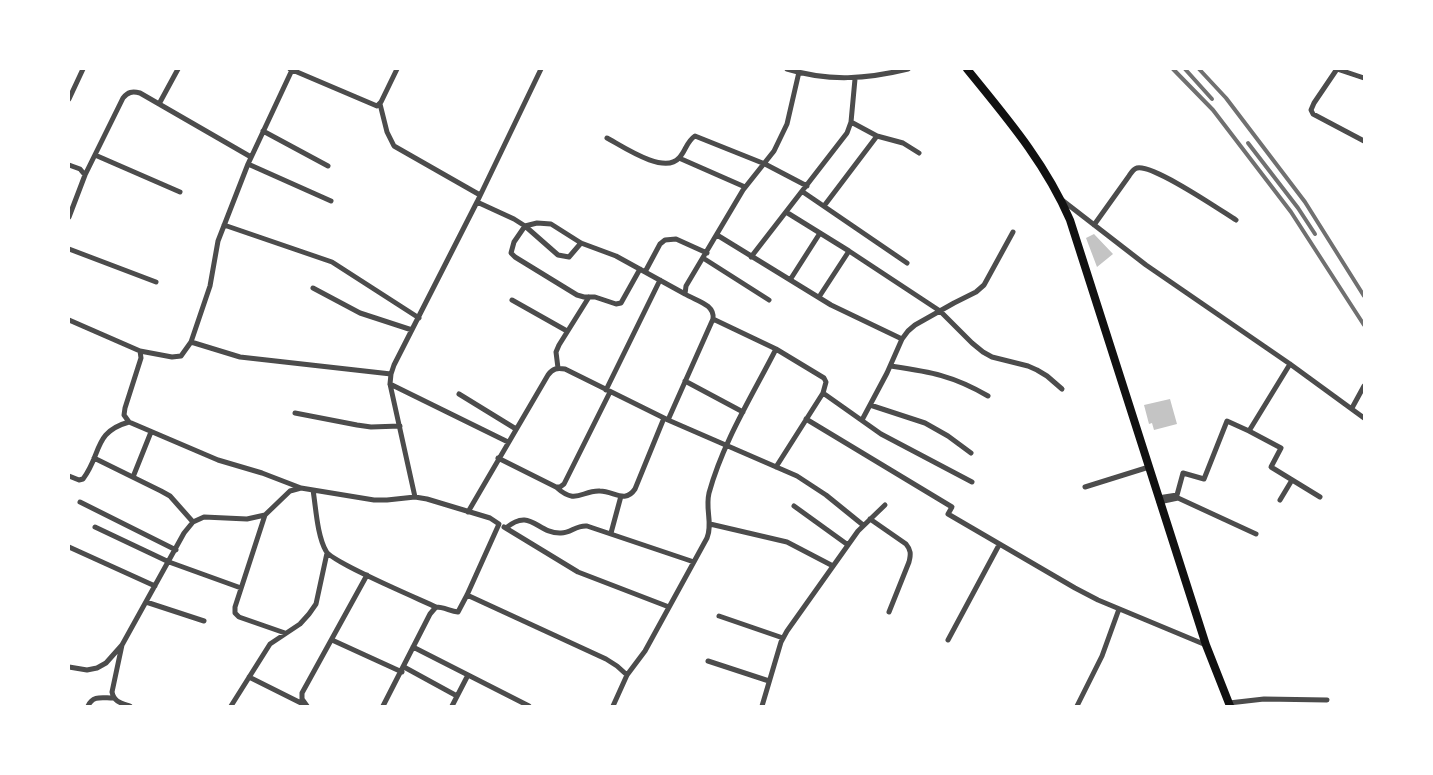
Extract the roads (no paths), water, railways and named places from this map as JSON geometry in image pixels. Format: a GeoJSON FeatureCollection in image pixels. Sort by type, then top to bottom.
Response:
{"type":"FeatureCollection","features":[{"type":"Feature","properties":{"kind":"main road"},"geometry":{"type":"LineString","coordinates":[[967,69],[1039,161],[1061,200],[1077,242],[1206,645],[1229,705]]}},
{"type":"Feature","properties":{"kind":"street"},"geometry":{"type":"LineString","coordinates":[[69,99],[83,69]]}},
{"type":"Feature","properties":{"kind":"street"},"geometry":{"type":"LineString","coordinates":[[159,104],[178,69]]}},
{"type":"Feature","properties":{"kind":"street"},"geometry":{"type":"LineString","coordinates":[[70,323],[140,351],[172,357],[181,356],[191,342],[210,286],[218,241],[248,164],[291,69],[374,105],[380,104]]}},
{"type":"Feature","properties":{"kind":"street"},"geometry":{"type":"LineString","coordinates":[[397,69],[380,104],[387,132],[394,146],[480,195]]}},
{"type":"Feature","properties":{"kind":"street"},"geometry":{"type":"LineString","coordinates":[[415,496],[390,384],[391,374],[541,69]]}},
{"type":"Feature","properties":{"kind":"street"},"geometry":{"type":"LineString","coordinates":[[787,69],[855,79],[908,69]]}},
{"type":"Feature","properties":{"kind":"street"},"geometry":{"type":"LineString","coordinates":[[1364,78],[1337,69],[1311,110],[1312,114],[1364,141]]}},
{"type":"Feature","properties":{"kind":"street"},"geometry":{"type":"LineString","coordinates":[[685,294],[686,286],[745,187],[774,151],[787,124],[799,72]]}},
{"type":"Feature","properties":{"kind":"street"},"geometry":{"type":"LineString","coordinates":[[752,257],[847,133],[851,122],[855,79]]}},
{"type":"Feature","properties":{"kind":"street"},"geometry":{"type":"LineString","coordinates":[[69,216],[85,175],[122,98],[127,93],[140,93],[251,157]]}},
{"type":"Feature","properties":{"kind":"street"},"geometry":{"type":"LineString","coordinates":[[851,122],[877,136],[902,143],[919,153]]}},
{"type":"Feature","properties":{"kind":"street"},"geometry":{"type":"LineString","coordinates":[[263,132],[328,166]]}},
{"type":"Feature","properties":{"kind":"street"},"geometry":{"type":"LineString","coordinates":[[607,138],[640,156],[667,164],[673,163],[679,158],[687,143],[696,136],[765,164],[807,186]]}},
{"type":"Feature","properties":{"kind":"street"},"geometry":{"type":"LineString","coordinates":[[824,206],[877,136]]}},
{"type":"Feature","properties":{"kind":"street"},"geometry":{"type":"LineString","coordinates":[[95,155],[180,192]]}},
{"type":"Feature","properties":{"kind":"street"},"geometry":{"type":"LineString","coordinates":[[679,158],[745,187]]}},
{"type":"Feature","properties":{"kind":"street"},"geometry":{"type":"LineString","coordinates":[[248,164],[331,201]]}},
{"type":"Feature","properties":{"kind":"street"},"geometry":{"type":"LineString","coordinates":[[69,165],[80,169],[85,175]]}},
{"type":"Feature","properties":{"kind":"street"},"geometry":{"type":"LineString","coordinates":[[1094,225],[1129,176],[1138,168],[1145,168],[1168,179],[1236,220]]}},
{"type":"Feature","properties":{"kind":"street"},"geometry":{"type":"LineString","coordinates":[[802,192],[907,263]]}},
{"type":"Feature","properties":{"kind":"street"},"geometry":{"type":"LineString","coordinates":[[1061,200],[1146,265],[1290,364],[1364,418]]}},
{"type":"Feature","properties":{"kind":"street"},"geometry":{"type":"LineString","coordinates":[[477,202],[525,226],[558,255],[569,257],[581,243]]}},
{"type":"Feature","properties":{"kind":"street"},"geometry":{"type":"LineString","coordinates":[[786,212],[940,311],[972,343],[992,358],[1028,366],[1047,376],[1062,389]]}},
{"type":"Feature","properties":{"kind":"street"},"geometry":{"type":"LineString","coordinates":[[498,458],[556,487],[563,494],[583,496],[599,490],[621,496],[631,495],[685,381],[714,313],[712,308],[643,270],[616,256],[581,243],[551,224],[537,223],[525,226],[511,248],[511,253],[515,257],[577,295],[595,297],[616,304],[621,303],[643,270],[660,244],[665,240],[676,239],[707,253]]}},
{"type":"Feature","properties":{"kind":"street"},"geometry":{"type":"LineString","coordinates":[[224,226],[332,262],[418,318]]}},
{"type":"Feature","properties":{"kind":"street"},"geometry":{"type":"LineString","coordinates":[[862,420],[902,339],[915,325],[976,292],[984,285],[1013,232]]}},
{"type":"Feature","properties":{"kind":"street"},"geometry":{"type":"LineString","coordinates":[[790,280],[820,233]]}},
{"type":"Feature","properties":{"kind":"street"},"geometry":{"type":"LineString","coordinates":[[718,235],[847,313],[902,339]]}},
{"type":"Feature","properties":{"kind":"street"},"geometry":{"type":"LineString","coordinates":[[69,250],[156,282]]}},
{"type":"Feature","properties":{"kind":"street"},"geometry":{"type":"LineString","coordinates":[[819,297],[849,251]]}},
{"type":"Feature","properties":{"kind":"street"},"geometry":{"type":"LineString","coordinates":[[703,258],[769,300]]}},
{"type":"Feature","properties":{"kind":"street"},"geometry":{"type":"LineString","coordinates":[[556,487],[564,484],[660,280]]}},
{"type":"Feature","properties":{"kind":"street"},"geometry":{"type":"LineString","coordinates":[[313,288],[366,316],[412,330]]}},
{"type":"Feature","properties":{"kind":"street"},"geometry":{"type":"LineString","coordinates":[[558,368],[556,352],[589,297]]}},
{"type":"Feature","properties":{"kind":"street"},"geometry":{"type":"LineString","coordinates":[[512,300],[567,331]]}},
{"type":"Feature","properties":{"kind":"street"},"geometry":{"type":"LineString","coordinates":[[713,319],[776,349],[824,378],[826,385],[823,393],[776,467]]}},
{"type":"Feature","properties":{"kind":"street"},"geometry":{"type":"LineString","coordinates":[[191,342],[240,356],[391,374]]}},
{"type":"Feature","properties":{"kind":"street"},"geometry":{"type":"LineString","coordinates":[[613,706],[626,675],[645,651],[708,538],[711,530],[707,506],[709,493],[726,445],[776,349]]}},
{"type":"Feature","properties":{"kind":"street"},"geometry":{"type":"LineString","coordinates":[[140,351],[141,358],[125,408],[124,415],[129,422],[218,460],[262,473],[301,488],[374,500],[415,496],[490,518],[578,572],[669,607]]}},
{"type":"Feature","properties":{"kind":"street"},"geometry":{"type":"LineString","coordinates":[[1248,431],[1290,364]]}},
{"type":"Feature","properties":{"kind":"street"},"geometry":{"type":"LineString","coordinates":[[890,366],[944,375],[988,396]]}},
{"type":"Feature","properties":{"kind":"street"},"geometry":{"type":"LineString","coordinates":[[468,512],[548,375],[552,370],[558,368],[565,369],[666,419],[812,484],[863,526]]}},
{"type":"Feature","properties":{"kind":"street"},"geometry":{"type":"LineString","coordinates":[[685,381],[743,412]]}},
{"type":"Feature","properties":{"kind":"street"},"geometry":{"type":"LineString","coordinates":[[390,384],[508,442]]}},
{"type":"Feature","properties":{"kind":"street"},"geometry":{"type":"LineString","coordinates":[[1352,408],[1364,386]]}},
{"type":"Feature","properties":{"kind":"street"},"geometry":{"type":"LineString","coordinates":[[823,393],[894,442],[972,482]]}},
{"type":"Feature","properties":{"kind":"street"},"geometry":{"type":"LineString","coordinates":[[458,394],[516,429]]}},
{"type":"Feature","properties":{"kind":"street"},"geometry":{"type":"LineString","coordinates":[[870,405],[925,423],[948,436],[971,453]]}},
{"type":"Feature","properties":{"kind":"street"},"geometry":{"type":"LineString","coordinates":[[295,413],[372,427],[400,426]]}},
{"type":"Feature","properties":{"kind":"street"},"geometry":{"type":"LineString","coordinates":[[806,419],[952,507],[948,514],[1075,588],[1206,645]]}},
{"type":"Feature","properties":{"kind":"street"},"geometry":{"type":"LineString","coordinates":[[1159,500],[1177,494],[1183,473],[1204,479],[1227,421],[1280,448],[1271,467],[1320,497]]}},
{"type":"Feature","properties":{"kind":"street"},"geometry":{"type":"LineString","coordinates":[[69,476],[79,480],[83,479],[109,430],[129,422]]}},
{"type":"Feature","properties":{"kind":"street"},"geometry":{"type":"LineString","coordinates":[[133,477],[151,432]]}},
{"type":"Feature","properties":{"kind":"street"},"geometry":{"type":"LineString","coordinates":[[94,458],[170,496],[194,522]]}},
{"type":"Feature","properties":{"kind":"street"},"geometry":{"type":"LineString","coordinates":[[1085,486],[1149,468]]}},
{"type":"Feature","properties":{"kind":"street"},"geometry":{"type":"LineString","coordinates":[[1280,500],[1292,480]]}},
{"type":"Feature","properties":{"kind":"street"},"geometry":{"type":"LineString","coordinates":[[285,634],[239,617],[234,613],[265,515],[290,491],[301,488]]}},
{"type":"Feature","properties":{"kind":"street"},"geometry":{"type":"LineString","coordinates":[[313,490],[322,543],[327,553],[367,575],[436,607],[442,607],[449,611],[458,612],[499,524]]}},
{"type":"Feature","properties":{"kind":"street"},"geometry":{"type":"LineString","coordinates":[[611,533],[621,496]]}},
{"type":"Feature","properties":{"kind":"street"},"geometry":{"type":"LineString","coordinates":[[1159,500],[1178,498],[1256,534]]}},
{"type":"Feature","properties":{"kind":"street"},"geometry":{"type":"LineString","coordinates":[[80,502],[176,550]]}},
{"type":"Feature","properties":{"kind":"street"},"geometry":{"type":"LineString","coordinates":[[762,706],[783,638],[848,545],[863,526],[885,505]]}},
{"type":"Feature","properties":{"kind":"street"},"geometry":{"type":"LineString","coordinates":[[794,506],[848,545]]}},
{"type":"Feature","properties":{"kind":"street"},"geometry":{"type":"LineString","coordinates":[[69,667],[87,670],[97,668],[106,663],[122,645],[176,550],[184,532],[194,522],[204,518],[247,519],[265,515]]}},
{"type":"Feature","properties":{"kind":"street"},"geometry":{"type":"LineString","coordinates":[[506,528],[513,521],[520,519],[535,522],[555,532],[562,533],[580,526],[587,526],[694,562]]}},
{"type":"Feature","properties":{"kind":"street"},"geometry":{"type":"LineString","coordinates":[[870,519],[906,544],[911,554],[910,562],[889,612]]}},
{"type":"Feature","properties":{"kind":"street"},"geometry":{"type":"LineString","coordinates":[[710,524],[787,542],[833,566]]}},
{"type":"Feature","properties":{"kind":"street"},"geometry":{"type":"LineString","coordinates":[[94,527],[169,562],[241,588]]}},
{"type":"Feature","properties":{"kind":"street"},"geometry":{"type":"LineString","coordinates":[[948,640],[999,544]]}},
{"type":"Feature","properties":{"kind":"street"},"geometry":{"type":"LineString","coordinates":[[69,547],[155,586]]}},
{"type":"Feature","properties":{"kind":"street"},"geometry":{"type":"LineString","coordinates":[[230,706],[270,644],[310,614],[316,604],[327,553]]}},
{"type":"Feature","properties":{"kind":"street"},"geometry":{"type":"LineString","coordinates":[[306,706],[302,699],[302,693],[367,575]]}},
{"type":"Feature","properties":{"kind":"street"},"geometry":{"type":"LineString","coordinates":[[468,594],[606,659],[626,675]]}},
{"type":"Feature","properties":{"kind":"street"},"geometry":{"type":"LineString","coordinates":[[146,602],[204,621]]}},
{"type":"Feature","properties":{"kind":"street"},"geometry":{"type":"LineString","coordinates":[[383,706],[430,614],[436,607]]}},
{"type":"Feature","properties":{"kind":"street"},"geometry":{"type":"LineString","coordinates":[[1077,706],[1102,656],[1120,609]]}},
{"type":"Feature","properties":{"kind":"street"},"geometry":{"type":"LineString","coordinates":[[719,616],[783,638]]}},
{"type":"Feature","properties":{"kind":"street"},"geometry":{"type":"LineString","coordinates":[[332,640],[403,669],[457,696]]}},
{"type":"Feature","properties":{"kind":"street"},"geometry":{"type":"LineString","coordinates":[[122,645],[112,692],[113,698],[117,702],[130,706]]}},
{"type":"Feature","properties":{"kind":"street"},"geometry":{"type":"LineString","coordinates":[[414,648],[529,706]]}},
{"type":"Feature","properties":{"kind":"street"},"geometry":{"type":"LineString","coordinates":[[708,660],[769,681]]}},
{"type":"Feature","properties":{"kind":"street"},"geometry":{"type":"LineString","coordinates":[[452,706],[468,675]]}},
{"type":"Feature","properties":{"kind":"street"},"geometry":{"type":"LineString","coordinates":[[249,677],[306,706]]}},
{"type":"Feature","properties":{"kind":"street"},"geometry":{"type":"LineString","coordinates":[[88,706],[91,700],[95,698],[113,698]]}},
{"type":"Feature","properties":{"kind":"street"},"geometry":{"type":"LineString","coordinates":[[1229,705],[1281,698],[1327,700]]}},
{"type":"Feature","properties":{"kind":"railway"},"geometry":{"type":"LineString","coordinates":[[1173,69],[1213,110],[1291,212],[1364,325]]}},
{"type":"Feature","properties":{"kind":"railway"},"geometry":{"type":"LineString","coordinates":[[1185,69],[1212,99]]}},
{"type":"Feature","properties":{"kind":"railway"},"geometry":{"type":"LineString","coordinates":[[1199,69],[1226,98],[1305,202],[1364,296]]}},
{"type":"Feature","properties":{"kind":"railway"},"geometry":{"type":"LineString","coordinates":[[1248,143],[1298,208],[1315,234]]}}]}
